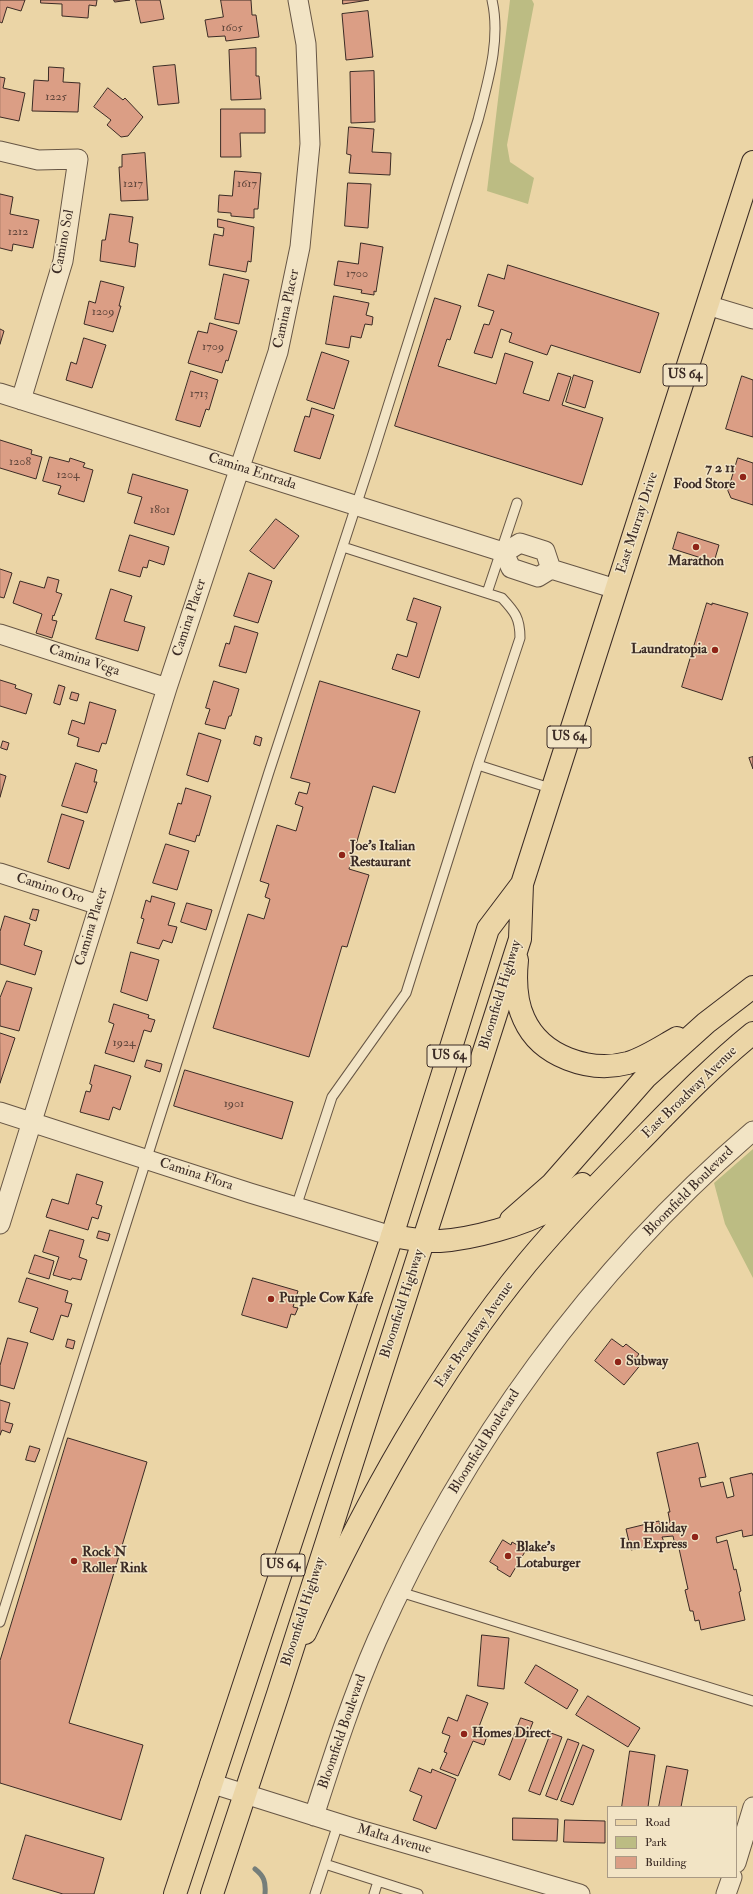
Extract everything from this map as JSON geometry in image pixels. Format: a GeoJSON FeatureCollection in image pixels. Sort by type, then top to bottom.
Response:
{"type":"FeatureCollection","features":[{"type":"Feature","properties":{"kind":"main road","name":"East Murray Drive"},"geometry":{"type":"LineString","coordinates":[[522,884],[753,162]]}},
{"type":"Feature","properties":{"kind":"main road","name":"Bloomfield Highway"},"geometry":{"type":"LineString","coordinates":[[212,1894],[278,1694],[520,939],[522,884]]}},
{"type":"Feature","properties":{"kind":"main road","name":"US 64"},"geometry":{"type":"LineString","coordinates":[[175,1894],[210,1783],[392,1236],[488,929],[522,884]]}},
{"type":"Feature","properties":{"kind":"main road"},"geometry":{"type":"LineString","coordinates":[[520,939],[515,983],[518,1002],[524,1020],[545,1045],[568,1060],[593,1065],[612,1066],[628,1062],[647,1055],[706,1023]]}},
{"type":"Feature","properties":{"kind":"main road"},"geometry":{"type":"LineString","coordinates":[[503,1228],[552,1184],[646,1077],[706,1023],[753,987]]}},
{"type":"Feature","properties":{"kind":"main road","name":"East Broadway Avenue"},"geometry":{"type":"LineString","coordinates":[[278,1694],[330,1581],[384,1477],[416,1422],[473,1334],[527,1264],[559,1226],[714,1066],[753,1033]]}},
{"type":"Feature","properties":{"kind":"main road"},"geometry":{"type":"LineString","coordinates":[[392,1236],[440,1241],[503,1228],[531,1219],[560,1202],[588,1179],[626,1141],[714,1066]]}},
{"type":"Feature","properties":{"kind":"street","name":"Camina Placer"},"geometry":{"type":"LineString","coordinates":[[0,1224],[167,688],[278,352],[300,248],[310,144],[306,44],[298,0]]}},
{"type":"Feature","properties":{"kind":"street","name":"Camino Sol"},"geometry":{"type":"LineString","coordinates":[[0,151],[38,160],[78,159],[63,261],[21,400]]}},
{"type":"Feature","properties":{"kind":"street"},"geometry":{"type":"LineString","coordinates":[[707,305],[753,319]]}},
{"type":"Feature","properties":{"kind":"street","name":"Camina Entrada"},"geometry":{"type":"LineString","coordinates":[[0,394],[502,552]]}},
{"type":"Feature","properties":{"kind":"street"},"geometry":{"type":"LineString","coordinates":[[551,569],[545,551],[520,543],[502,552],[511,568],[538,577],[551,569],[616,589]]}},
{"type":"Feature","properties":{"kind":"street","name":"Camina Vega"},"geometry":{"type":"LineString","coordinates":[[0,634],[167,688]]}},
{"type":"Feature","properties":{"kind":"street","name":"Camino Oro"},"geometry":{"type":"LineString","coordinates":[[0,873],[99,905]]}},
{"type":"Feature","properties":{"kind":"street","name":"Camina Flora"},"geometry":{"type":"LineString","coordinates":[[0,1112],[296,1207],[392,1236]]}},
{"type":"Feature","properties":{"kind":"street","name":"Bloomfield Boulevard"},"geometry":{"type":"LineString","coordinates":[[314,1816],[352,1703],[377,1642],[431,1530],[469,1464],[505,1408],[552,1343],[605,1279],[660,1219],[692,1187],[753,1131]]}},
{"type":"Feature","properties":{"kind":"street","name":"Malta Avenue"},"geometry":{"type":"LineString","coordinates":[[210,1783],[338,1824],[560,1891],[580,1894]]}},
{"type":"Feature","properties":{"kind":"street"},"geometry":{"type":"LineString","coordinates":[[737,1860],[753,1807]]}},
{"type":"Feature","properties":{"kind":"street"},"geometry":{"type":"LineString","coordinates":[[726,1894],[732,1878]]}},
{"type":"Feature","properties":{"kind":"lane"},"geometry":{"type":"LineString","coordinates":[[0,1622],[148,1160],[269,772],[357,506],[478,120],[491,69],[495,14],[492,0]]}},
{"type":"Feature","properties":{"kind":"lane"},"geometry":{"type":"LineString","coordinates":[[487,594],[517,503]]}},
{"type":"Feature","properties":{"kind":"lane"},"geometry":{"type":"LineString","coordinates":[[296,1207],[332,1097],[406,993],[520,638],[520,624],[514,611],[502,598],[343,547]]}},
{"type":"Feature","properties":{"kind":"lane"},"geometry":{"type":"LineString","coordinates":[[478,765],[553,789]]}},
{"type":"Feature","properties":{"kind":"lane"},"geometry":{"type":"LineString","coordinates":[[400,1592],[753,1701]]}},
{"type":"Feature","properties":{"kind":"lane"},"geometry":{"type":"LineString","coordinates":[[315,1894],[338,1824]]}},
{"type":"Feature","properties":{"kind":"lane"},"geometry":{"type":"LineString","coordinates":[[325,1864],[418,1894]]}},
{"type":"Feature","properties":{"kind":"lane"},"geometry":{"type":"LineString","coordinates":[[374,1894],[378,1881]]}},
{"type":"Feature","properties":{"kind":"green space"},"geometry":{"type":"Polygon","coordinates":[[[510,0],[532,0],[534,4],[507,145],[510,162],[534,178],[528,204],[487,191],[510,0]]]}},
{"type":"Feature","properties":{"kind":"green space"},"geometry":{"type":"Polygon","coordinates":[[[753,1149],[753,1278],[725,1224],[714,1183],[753,1149]]]}},
{"type":"Feature","properties":{"kind":"building"},"geometry":{"type":"Polygon","coordinates":[[[0,0],[25,0],[21,11],[7,7],[2,23],[0,22],[0,0]]]}},
{"type":"Feature","properties":{"kind":"building"},"geometry":{"type":"Polygon","coordinates":[[[41,0],[97,0],[96,6],[89,5],[88,18],[62,16],[62,4],[41,3],[41,0]]]}},
{"type":"Feature","properties":{"kind":"building"},"geometry":{"type":"Polygon","coordinates":[[[114,0],[130,0],[115,2],[114,0]]]}},
{"type":"Feature","properties":{"kind":"building"},"geometry":{"type":"Polygon","coordinates":[[[136,0],[160,0],[164,19],[141,23],[136,0]]]}},
{"type":"Feature","properties":{"kind":"building"},"geometry":{"type":"Polygon","coordinates":[[[221,0],[251,0],[252,15],[256,15],[259,37],[226,41],[225,36],[208,37],[205,20],[223,17],[221,0]]]}},
{"type":"Feature","properties":{"kind":"building"},"geometry":{"type":"Polygon","coordinates":[[[343,0],[369,0],[343,4],[343,0]]]}},
{"type":"Feature","properties":{"kind":"building"},"geometry":{"type":"Polygon","coordinates":[[[368,11],[373,57],[346,60],[342,14],[368,11]]]}},
{"type":"Feature","properties":{"kind":"building"},"geometry":{"type":"Polygon","coordinates":[[[256,48],[256,76],[259,76],[261,99],[231,100],[229,50],[256,48]]]}},
{"type":"Feature","properties":{"kind":"building"},"geometry":{"type":"Polygon","coordinates":[[[175,65],[179,103],[158,105],[153,67],[175,65]]]}},
{"type":"Feature","properties":{"kind":"building"},"geometry":{"type":"Polygon","coordinates":[[[49,67],[64,68],[63,82],[80,83],[78,112],[32,111],[34,80],[48,81],[49,67]]]}},
{"type":"Feature","properties":{"kind":"building"},"geometry":{"type":"Polygon","coordinates":[[[374,71],[375,122],[351,123],[350,72],[374,71]]]}},
{"type":"Feature","properties":{"kind":"building"},"geometry":{"type":"Polygon","coordinates":[[[0,77],[5,78],[3,88],[25,93],[19,121],[0,117],[0,77]]]}},
{"type":"Feature","properties":{"kind":"building"},"geometry":{"type":"Polygon","coordinates":[[[108,88],[123,100],[125,98],[143,117],[128,136],[121,137],[107,125],[111,120],[94,107],[108,88]]]}},
{"type":"Feature","properties":{"kind":"building"},"geometry":{"type":"Polygon","coordinates":[[[221,109],[265,109],[265,133],[240,133],[241,157],[221,157],[221,109]]]}},
{"type":"Feature","properties":{"kind":"building"},"geometry":{"type":"Polygon","coordinates":[[[349,127],[374,129],[372,152],[391,153],[390,175],[349,173],[351,155],[347,154],[349,127]]]}},
{"type":"Feature","properties":{"kind":"building"},"geometry":{"type":"Polygon","coordinates":[[[145,153],[148,200],[121,201],[119,167],[122,167],[122,155],[145,153]]]}},
{"type":"Feature","properties":{"kind":"building"},"geometry":{"type":"Polygon","coordinates":[[[235,171],[261,173],[258,209],[254,209],[254,218],[231,216],[231,213],[218,212],[219,195],[232,196],[235,171]]]}},
{"type":"Feature","properties":{"kind":"building"},"geometry":{"type":"Polygon","coordinates":[[[348,183],[371,184],[368,228],[345,226],[348,183]]]}},
{"type":"Feature","properties":{"kind":"building"},"geometry":{"type":"Polygon","coordinates":[[[0,194],[13,197],[10,214],[39,220],[33,248],[13,244],[12,251],[0,248],[0,194]]]}},
{"type":"Feature","properties":{"kind":"building"},"geometry":{"type":"Polygon","coordinates":[[[110,214],[133,217],[129,242],[138,244],[135,267],[100,261],[102,240],[105,240],[110,214]]]}},
{"type":"Feature","properties":{"kind":"building"},"geometry":{"type":"Polygon","coordinates":[[[218,219],[254,227],[251,262],[248,261],[246,272],[209,265],[214,234],[223,236],[224,228],[218,227],[218,219]]]}},
{"type":"Feature","properties":{"kind":"building"},"geometry":{"type":"Polygon","coordinates":[[[361,243],[383,247],[376,292],[374,291],[374,295],[361,293],[362,290],[334,285],[338,261],[358,264],[361,243]]]}},
{"type":"Feature","properties":{"kind":"building"},"geometry":{"type":"Polygon","coordinates":[[[508,265],[659,313],[640,373],[551,345],[547,355],[509,342],[512,333],[501,329],[492,358],[474,353],[484,324],[489,325],[494,311],[478,306],[488,274],[504,279],[508,265]]]}},
{"type":"Feature","properties":{"kind":"building"},"geometry":{"type":"Polygon","coordinates":[[[224,274],[249,280],[239,324],[215,319],[224,274]]]}},
{"type":"Feature","properties":{"kind":"building"},"geometry":{"type":"Polygon","coordinates":[[[101,281],[124,287],[119,306],[121,306],[113,332],[84,324],[89,301],[95,303],[101,281]]]}},
{"type":"Feature","properties":{"kind":"building"},"geometry":{"type":"Polygon","coordinates":[[[334,296],[369,303],[366,315],[373,317],[372,325],[365,324],[361,338],[351,336],[349,348],[326,344],[334,296]]]}},
{"type":"Feature","properties":{"kind":"building"},"geometry":{"type":"Polygon","coordinates":[[[435,298],[461,306],[450,340],[447,339],[438,366],[496,384],[505,353],[533,362],[523,393],[549,401],[558,373],[571,377],[562,405],[603,418],[582,485],[395,426],[435,298]]]}},
{"type":"Feature","properties":{"kind":"building"},"geometry":{"type":"Polygon","coordinates":[[[210,323],[237,331],[228,361],[226,360],[222,373],[188,363],[198,331],[207,333],[210,323]]]}},
{"type":"Feature","properties":{"kind":"building"},"geometry":{"type":"Polygon","coordinates":[[[0,329],[4,331],[0,344],[0,329]]]}},
{"type":"Feature","properties":{"kind":"building"},"geometry":{"type":"Polygon","coordinates":[[[84,338],[106,345],[92,388],[66,380],[71,362],[76,364],[84,338]]]}},
{"type":"Feature","properties":{"kind":"building"},"geometry":{"type":"Polygon","coordinates":[[[322,352],[349,361],[334,409],[307,400],[322,352]]]}},
{"type":"Feature","properties":{"kind":"building"},"geometry":{"type":"Polygon","coordinates":[[[191,371],[218,380],[209,410],[206,409],[200,427],[176,420],[191,371]]]}},
{"type":"Feature","properties":{"kind":"building"},"geometry":{"type":"Polygon","coordinates":[[[574,375],[593,381],[585,408],[566,402],[574,375]]]}},
{"type":"Feature","properties":{"kind":"building"},"geometry":{"type":"Polygon","coordinates":[[[742,376],[753,380],[753,437],[726,429],[742,376]]]}},
{"type":"Feature","properties":{"kind":"building"},"geometry":{"type":"Polygon","coordinates":[[[312,408],[334,415],[320,459],[294,451],[305,416],[309,417],[312,408]]]}},
{"type":"Feature","properties":{"kind":"building"},"geometry":{"type":"Polygon","coordinates":[[[0,440],[32,450],[31,454],[42,457],[36,479],[0,468],[0,440]]]}},
{"type":"Feature","properties":{"kind":"building"},"geometry":{"type":"Polygon","coordinates":[[[50,457],[69,462],[70,458],[85,463],[83,467],[93,470],[84,502],[58,494],[61,486],[43,481],[50,457]]]}},
{"type":"Feature","properties":{"kind":"building","name":"7 2 11 Food Store"},"geometry":{"type":"Polygon","coordinates":[[[738,458],[753,463],[753,505],[731,498],[728,491],[738,458]]]}},
{"type":"Feature","properties":{"kind":"building"},"geometry":{"type":"Polygon","coordinates":[[[133,474],[188,490],[174,535],[134,523],[142,497],[128,493],[133,474]]]}},
{"type":"Feature","properties":{"kind":"building"},"geometry":{"type":"Polygon","coordinates":[[[276,519],[299,536],[274,569],[250,551],[276,519]]]}},
{"type":"Feature","properties":{"kind":"building","name":"Marathon"},"geometry":{"type":"Polygon","coordinates":[[[678,532],[719,545],[714,562],[673,549],[678,532]]]}},
{"type":"Feature","properties":{"kind":"building"},"geometry":{"type":"Polygon","coordinates":[[[130,535],[169,547],[164,565],[149,560],[147,568],[143,567],[140,577],[119,571],[130,535]]]}},
{"type":"Feature","properties":{"kind":"building"},"geometry":{"type":"Polygon","coordinates":[[[0,569],[12,573],[4,598],[0,597],[0,569]]]}},
{"type":"Feature","properties":{"kind":"building"},"geometry":{"type":"Polygon","coordinates":[[[249,573],[272,581],[258,623],[234,616],[249,573]]]}},
{"type":"Feature","properties":{"kind":"building"},"geometry":{"type":"Polygon","coordinates":[[[48,577],[59,580],[56,592],[62,594],[54,616],[53,615],[52,620],[57,621],[52,638],[36,633],[42,614],[13,603],[20,581],[44,588],[48,577]]]}},
{"type":"Feature","properties":{"kind":"building"},"geometry":{"type":"Polygon","coordinates":[[[111,589],[132,596],[124,621],[145,627],[138,651],[96,639],[111,589]]]}},
{"type":"Feature","properties":{"kind":"building"},"geometry":{"type":"Polygon","coordinates":[[[414,598],[441,607],[419,678],[392,669],[397,654],[407,657],[417,623],[407,620],[414,598]]]}},
{"type":"Feature","properties":{"kind":"building","name":"Laundratopia"},"geometry":{"type":"Polygon","coordinates":[[[707,603],[748,613],[722,700],[682,687],[707,603]]]}},
{"type":"Feature","properties":{"kind":"building"},"geometry":{"type":"Polygon","coordinates":[[[235,626],[258,633],[246,673],[219,666],[226,643],[229,644],[235,626]]]}},
{"type":"Feature","properties":{"kind":"building"},"geometry":{"type":"Polygon","coordinates":[[[0,680],[16,685],[15,688],[32,694],[26,714],[0,706],[0,680]]]}},
{"type":"Feature","properties":{"kind":"building"},"geometry":{"type":"Polygon","coordinates":[[[214,681],[239,689],[231,716],[229,716],[225,729],[205,724],[210,709],[206,708],[214,681]]]}},
{"type":"Feature","properties":{"kind":"building"},"geometry":{"type":"Polygon","coordinates":[[[320,681],[420,711],[395,793],[373,786],[349,869],[369,875],[347,947],[342,946],[309,1057],[213,1028],[248,914],[264,919],[270,899],[265,897],[269,884],[260,881],[277,825],[296,831],[303,807],[295,804],[299,792],[307,794],[310,783],[291,778],[320,681]]]}},
{"type":"Feature","properties":{"kind":"building"},"geometry":{"type":"Polygon","coordinates":[[[59,685],[65,687],[60,705],[54,703],[59,685]]]}},
{"type":"Feature","properties":{"kind":"building"},"geometry":{"type":"Polygon","coordinates":[[[72,692],[79,694],[77,701],[70,699],[72,692]]]}},
{"type":"Feature","properties":{"kind":"building"},"geometry":{"type":"Polygon","coordinates":[[[90,702],[116,710],[106,744],[102,743],[99,752],[77,746],[79,738],[68,734],[72,720],[84,724],[90,702]]]}},
{"type":"Feature","properties":{"kind":"building"},"geometry":{"type":"Polygon","coordinates":[[[199,733],[221,740],[208,782],[187,775],[199,733]]]}},
{"type":"Feature","properties":{"kind":"building"},"geometry":{"type":"Polygon","coordinates":[[[256,736],[262,738],[260,746],[254,744],[256,736]]]}},
{"type":"Feature","properties":{"kind":"building"},"geometry":{"type":"Polygon","coordinates":[[[3,741],[9,743],[7,750],[1,748],[3,741]]]}},
{"type":"Feature","properties":{"kind":"building"},"geometry":{"type":"Polygon","coordinates":[[[753,757],[753,769],[749,758],[753,757]]]}},
{"type":"Feature","properties":{"kind":"building"},"geometry":{"type":"Polygon","coordinates":[[[76,763],[97,770],[94,782],[97,782],[87,813],[62,806],[76,763]]]}},
{"type":"Feature","properties":{"kind":"building"},"geometry":{"type":"Polygon","coordinates":[[[0,774],[6,776],[0,797],[0,774]]]}},
{"type":"Feature","properties":{"kind":"building"},"geometry":{"type":"Polygon","coordinates":[[[186,788],[211,796],[199,836],[197,835],[195,842],[169,834],[178,803],[181,804],[186,788]]]}},
{"type":"Feature","properties":{"kind":"building"},"geometry":{"type":"Polygon","coordinates":[[[62,814],[84,821],[69,869],[48,862],[62,814]]]}},
{"type":"Feature","properties":{"kind":"building"},"geometry":{"type":"Polygon","coordinates":[[[166,844],[189,851],[177,890],[153,883],[166,844]]]}},
{"type":"Feature","properties":{"kind":"building"},"geometry":{"type":"Polygon","coordinates":[[[152,896],[175,903],[168,925],[177,927],[172,943],[163,940],[159,949],[137,943],[144,919],[141,918],[146,900],[150,902],[152,896]]]}},
{"type":"Feature","properties":{"kind":"building"},"geometry":{"type":"Polygon","coordinates":[[[187,903],[212,910],[206,930],[181,922],[187,903]]]}},
{"type":"Feature","properties":{"kind":"building"},"geometry":{"type":"Polygon","coordinates":[[[33,909],[39,910],[36,921],[30,919],[33,909]]]}},
{"type":"Feature","properties":{"kind":"building"},"geometry":{"type":"Polygon","coordinates":[[[5,916],[30,924],[24,945],[42,951],[35,975],[0,964],[0,932],[5,916]]]}},
{"type":"Feature","properties":{"kind":"building"},"geometry":{"type":"Polygon","coordinates":[[[131,952],[159,960],[147,1001],[121,992],[131,952]]]}},
{"type":"Feature","properties":{"kind":"building"},"geometry":{"type":"Polygon","coordinates":[[[7,981],[32,988],[19,1031],[0,1026],[0,998],[7,981]]]}},
{"type":"Feature","properties":{"kind":"building"},"geometry":{"type":"Polygon","coordinates":[[[114,1004],[149,1015],[148,1018],[155,1020],[151,1032],[144,1030],[134,1062],[105,1053],[114,1024],[109,1022],[114,1004]]]}},
{"type":"Feature","properties":{"kind":"building"},"geometry":{"type":"Polygon","coordinates":[[[0,1033],[15,1038],[0,1083],[0,1033]]]}},
{"type":"Feature","properties":{"kind":"building"},"geometry":{"type":"Polygon","coordinates":[[[147,1060],[162,1064],[160,1072],[145,1067],[147,1060]]]}},
{"type":"Feature","properties":{"kind":"building"},"geometry":{"type":"Polygon","coordinates":[[[95,1065],[131,1076],[120,1110],[113,1107],[109,1120],[80,1112],[86,1091],[90,1092],[92,1085],[90,1084],[95,1065]]]}},
{"type":"Feature","properties":{"kind":"building"},"geometry":{"type":"Polygon","coordinates":[[[185,1070],[293,1102],[282,1139],[174,1106],[185,1070]]]}},
{"type":"Feature","properties":{"kind":"building"},"geometry":{"type":"Polygon","coordinates":[[[77,1174],[103,1182],[96,1204],[102,1206],[98,1219],[92,1217],[88,1230],[46,1217],[52,1199],[68,1204],[77,1174]]]}},
{"type":"Feature","properties":{"kind":"building"},"geometry":{"type":"Polygon","coordinates":[[[50,1230],[84,1240],[79,1257],[87,1260],[81,1280],[72,1278],[71,1280],[53,1275],[59,1257],[43,1252],[50,1230]]]}},
{"type":"Feature","properties":{"kind":"building"},"geometry":{"type":"Polygon","coordinates":[[[99,1231],[110,1234],[108,1241],[97,1238],[99,1231]]]}},
{"type":"Feature","properties":{"kind":"building"},"geometry":{"type":"Polygon","coordinates":[[[35,1255],[54,1261],[49,1279],[29,1273],[35,1255]]]}},
{"type":"Feature","properties":{"kind":"building"},"geometry":{"type":"Polygon","coordinates":[[[27,1278],[68,1291],[65,1302],[72,1304],[68,1317],[61,1315],[53,1340],[30,1332],[38,1308],[19,1302],[27,1278]]]}},
{"type":"Feature","properties":{"kind":"building","name":"Purple Cow Kafe"},"geometry":{"type":"Polygon","coordinates":[[[253,1278],[298,1291],[293,1307],[298,1308],[295,1315],[291,1314],[287,1328],[242,1315],[253,1278]]]}},
{"type":"Feature","properties":{"kind":"building"},"geometry":{"type":"Polygon","coordinates":[[[8,1338],[28,1343],[14,1389],[0,1385],[0,1366],[8,1338]]]}},
{"type":"Feature","properties":{"kind":"building"},"geometry":{"type":"Polygon","coordinates":[[[68,1339],[75,1341],[73,1349],[66,1347],[68,1339]]]}},
{"type":"Feature","properties":{"kind":"building","name":"Subway"},"geometry":{"type":"Polygon","coordinates":[[[612,1339],[623,1347],[626,1344],[639,1354],[636,1358],[642,1363],[624,1385],[595,1361],[612,1339]]]}},
{"type":"Feature","properties":{"kind":"building"},"geometry":{"type":"Polygon","coordinates":[[[0,1400],[10,1403],[5,1422],[13,1424],[10,1433],[2,1430],[0,1435],[0,1400]]]}},
{"type":"Feature","properties":{"kind":"building","name":"Rock N Roller Rink"},"geometry":{"type":"Polygon","coordinates":[[[68,1438],[147,1462],[69,1723],[143,1745],[121,1820],[0,1783],[0,1661],[68,1438]]]}},
{"type":"Feature","properties":{"kind":"building","name":"Holiday Inn Express"},"geometry":{"type":"Polygon","coordinates":[[[698,1443],[706,1477],[699,1478],[701,1487],[723,1482],[727,1498],[734,1496],[730,1478],[752,1473],[753,1476],[753,1535],[743,1537],[742,1530],[716,1537],[717,1543],[727,1540],[741,1591],[739,1592],[745,1620],[701,1630],[699,1620],[695,1621],[693,1611],[690,1611],[685,1590],[688,1589],[678,1544],[675,1545],[673,1536],[662,1537],[664,1542],[631,1550],[626,1529],[659,1521],[660,1526],[670,1522],[668,1512],[670,1512],[657,1453],[698,1443]]]}},
{"type":"Feature","properties":{"kind":"building"},"geometry":{"type":"Polygon","coordinates":[[[30,1446],[40,1449],[35,1462],[26,1460],[30,1446]]]}},
{"type":"Feature","properties":{"kind":"building","name":"Blake's Lotaburger"},"geometry":{"type":"Polygon","coordinates":[[[503,1540],[511,1545],[512,1542],[526,1550],[510,1577],[497,1569],[498,1567],[490,1562],[503,1540]]]}},
{"type":"Feature","properties":{"kind":"building"},"geometry":{"type":"Polygon","coordinates":[[[482,1635],[509,1638],[504,1689],[478,1686],[482,1635]]]}},
{"type":"Feature","properties":{"kind":"building"},"geometry":{"type":"Polygon","coordinates":[[[536,1665],[578,1690],[567,1709],[525,1683],[536,1665]]]}},
{"type":"Feature","properties":{"kind":"building","name":"Homes Direct"},"geometry":{"type":"Polygon","coordinates":[[[467,1695],[488,1703],[477,1732],[487,1736],[484,1745],[473,1741],[458,1776],[440,1769],[447,1753],[444,1752],[450,1736],[442,1733],[448,1717],[457,1721],[467,1695]]]}},
{"type":"Feature","properties":{"kind":"building"},"geometry":{"type":"Polygon","coordinates":[[[588,1696],[640,1728],[628,1747],[576,1715],[588,1696]]]}},
{"type":"Feature","properties":{"kind":"building"},"geometry":{"type":"Polygon","coordinates":[[[521,1718],[533,1722],[510,1780],[499,1775],[521,1718]]]}},
{"type":"Feature","properties":{"kind":"building"},"geometry":{"type":"Polygon","coordinates":[[[551,1733],[562,1737],[540,1795],[529,1791],[551,1733]]]}},
{"type":"Feature","properties":{"kind":"building"},"geometry":{"type":"Polygon","coordinates":[[[568,1739],[579,1743],[557,1800],[546,1796],[568,1739]]]}},
{"type":"Feature","properties":{"kind":"building"},"geometry":{"type":"Polygon","coordinates":[[[583,1745],[594,1750],[573,1805],[561,1801],[583,1745]]]}},
{"type":"Feature","properties":{"kind":"building"},"geometry":{"type":"Polygon","coordinates":[[[630,1751],[655,1755],[648,1806],[622,1806],[630,1751]]]}},
{"type":"Feature","properties":{"kind":"building"},"geometry":{"type":"Polygon","coordinates":[[[667,1766],[688,1770],[681,1806],[659,1806],[667,1766]]]}},
{"type":"Feature","properties":{"kind":"building"},"geometry":{"type":"Polygon","coordinates":[[[419,1768],[431,1773],[432,1769],[456,1779],[436,1829],[413,1820],[422,1796],[410,1791],[419,1768]]]}},
{"type":"Feature","properties":{"kind":"building"},"geometry":{"type":"Polygon","coordinates":[[[513,1818],[558,1819],[557,1841],[513,1840],[513,1818]]]}},
{"type":"Feature","properties":{"kind":"building"},"geometry":{"type":"Polygon","coordinates":[[[565,1820],[605,1821],[605,1843],[564,1842],[565,1820]]]}},
{"type":"Feature","properties":{"kind":"building"},"geometry":{"type":"Polygon","coordinates":[[[26,1835],[104,1858],[94,1894],[63,1894],[13,1879],[26,1835]]]}},
{"type":"Feature","properties":{"kind":"waterway"},"geometry":{"type":"LineString","coordinates":[[255,1869],[264,1880],[265,1894]]}},
{"type":"Feature","properties":{"kind":"place","name":"7 2 11 Food Store"},"geometry":{"type":"Point","coordinates":[743,477]}},
{"type":"Feature","properties":{"kind":"place","name":"Marathon"},"geometry":{"type":"Point","coordinates":[696,547]}},
{"type":"Feature","properties":{"kind":"place","name":"Laundratopia"},"geometry":{"type":"Point","coordinates":[715,650]}},
{"type":"Feature","properties":{"kind":"place","name":"Joe's Italian Restaurant"},"geometry":{"type":"Point","coordinates":[342,855]}},
{"type":"Feature","properties":{"kind":"place","name":"Purple Cow Kafe"},"geometry":{"type":"Point","coordinates":[271,1299]}},
{"type":"Feature","properties":{"kind":"place","name":"Subway"},"geometry":{"type":"Point","coordinates":[618,1362]}},
{"type":"Feature","properties":{"kind":"place","name":"Holiday Inn Express"},"geometry":{"type":"Point","coordinates":[695,1537]}},
{"type":"Feature","properties":{"kind":"place","name":"Blake's Lotaburger"},"geometry":{"type":"Point","coordinates":[508,1556]}},
{"type":"Feature","properties":{"kind":"place","name":"Rock N Roller Rink"},"geometry":{"type":"Point","coordinates":[74,1561]}},
{"type":"Feature","properties":{"kind":"place","name":"Homes Direct"},"geometry":{"type":"Point","coordinates":[464,1734]}}]}
